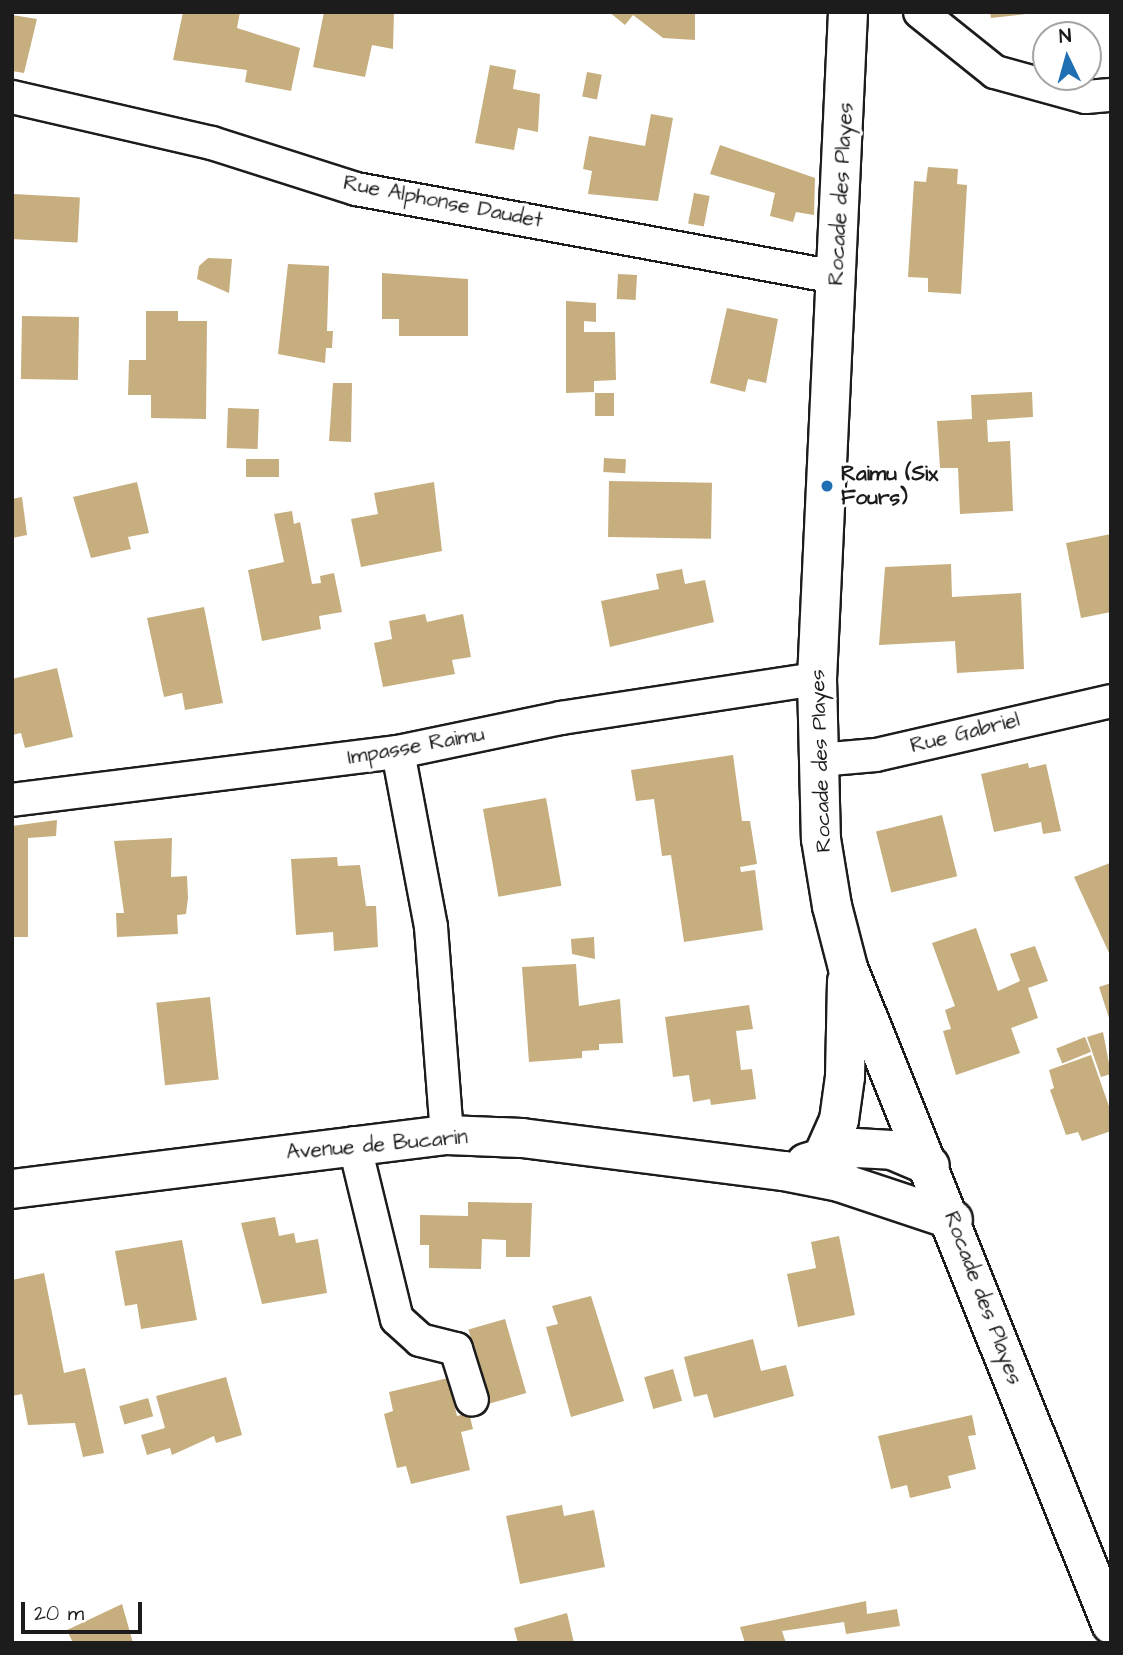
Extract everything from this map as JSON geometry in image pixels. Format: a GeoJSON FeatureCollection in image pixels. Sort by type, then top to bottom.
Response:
{"type":"FeatureCollection","features":[{"type":"Feature","properties":{"kind":"street","name":"Rocade des Playes"},"geometry":{"type":"LineString","coordinates":[[848,12],[838,277],[817,678],[821,839],[848,968],[919,1151],[953,1220],[1111,1624]]}},
{"type":"Feature","properties":{"kind":"street"},"geometry":{"type":"LineString","coordinates":[[920,12],[995,72],[1086,97],[1111,95]]}},
{"type":"Feature","properties":{"kind":"street","name":"Rue Alphonse Daudet"},"geometry":{"type":"LineString","coordinates":[[12,97],[199,140],[356,189],[838,277]]}},
{"type":"Feature","properties":{"kind":"street","name":"Impasse Raimu"},"geometry":{"type":"LineString","coordinates":[[12,800],[398,752],[561,718],[817,678]]}},
{"type":"Feature","properties":{"kind":"street","name":"Rue Gabriel"},"geometry":{"type":"LineString","coordinates":[[819,760],[876,755],[1111,701]]}},
{"type":"Feature","properties":{"kind":"street"},"geometry":{"type":"LineString","coordinates":[[398,752],[431,927],[447,1135]]}},
{"type":"Feature","properties":{"kind":"street"},"geometry":{"type":"LineString","coordinates":[[831,1169],[845,1077],[848,968]]}},
{"type":"Feature","properties":{"kind":"street","name":"Avenue de Bucarin"},"geometry":{"type":"LineString","coordinates":[[12,1189],[354,1143],[447,1135],[522,1138],[784,1171],[895,1171],[919,1151]]}},
{"type":"Feature","properties":{"kind":"street"},"geometry":{"type":"LineString","coordinates":[[354,1143],[397,1319],[420,1340],[456,1349],[472,1400]]}},
{"type":"Feature","properties":{"kind":"street","name":"Avenue de Bucarin"},"geometry":{"type":"LineString","coordinates":[[831,1169],[953,1220]]}},
{"type":"Feature","properties":{"kind":"building"},"geometry":{"type":"Polygon","coordinates":[[[183,12],[240,12],[237,28],[300,48],[291,91],[245,82],[247,70],[173,60],[183,12]]]}},
{"type":"Feature","properties":{"kind":"building"},"geometry":{"type":"Polygon","coordinates":[[[324,12],[394,12],[393,49],[372,45],[365,77],[313,67],[324,12]]]}},
{"type":"Feature","properties":{"kind":"building"},"geometry":{"type":"Polygon","coordinates":[[[609,12],[695,12],[695,40],[663,38],[633,15],[625,25],[609,12]]]}},
{"type":"Feature","properties":{"kind":"building"},"geometry":{"type":"Polygon","coordinates":[[[990,12],[1026,12],[1026,14],[991,18],[990,12]]]}},
{"type":"Feature","properties":{"kind":"building"},"geometry":{"type":"Polygon","coordinates":[[[12,15],[37,19],[24,73],[12,71],[12,15]]]}},
{"type":"Feature","properties":{"kind":"building"},"geometry":{"type":"Polygon","coordinates":[[[490,65],[516,70],[513,89],[540,94],[538,132],[518,128],[514,150],[475,143],[490,65]]]}},
{"type":"Feature","properties":{"kind":"building"},"geometry":{"type":"Polygon","coordinates":[[[587,72],[602,75],[597,99],[582,97],[587,72]]]}},
{"type":"Feature","properties":{"kind":"building"},"geometry":{"type":"Polygon","coordinates":[[[651,114],[673,118],[658,201],[588,194],[592,171],[583,169],[589,136],[645,146],[651,114]]]}},
{"type":"Feature","properties":{"kind":"building"},"geometry":{"type":"Polygon","coordinates":[[[720,145],[815,178],[814,215],[796,212],[793,222],[770,216],[775,193],[710,174],[720,145]]]}},
{"type":"Feature","properties":{"kind":"building"},"geometry":{"type":"Polygon","coordinates":[[[928,167],[958,169],[957,184],[967,185],[961,294],[928,292],[928,278],[908,277],[914,181],[926,182],[928,167]]]}},
{"type":"Feature","properties":{"kind":"building"},"geometry":{"type":"Polygon","coordinates":[[[694,193],[710,196],[704,226],[688,223],[694,193]]]}},
{"type":"Feature","properties":{"kind":"building"},"geometry":{"type":"Polygon","coordinates":[[[13,194],[80,198],[78,242],[12,239],[13,194]]]}},
{"type":"Feature","properties":{"kind":"building"},"geometry":{"type":"Polygon","coordinates":[[[208,258],[232,259],[229,293],[197,279],[199,266],[208,258]]]}},
{"type":"Feature","properties":{"kind":"building"},"geometry":{"type":"Polygon","coordinates":[[[288,264],[329,266],[327,331],[333,331],[332,348],[326,348],[325,363],[278,354],[288,264]]]}},
{"type":"Feature","properties":{"kind":"building"},"geometry":{"type":"Polygon","coordinates":[[[382,273],[468,279],[468,336],[399,336],[399,319],[382,319],[382,273]]]}},
{"type":"Feature","properties":{"kind":"building"},"geometry":{"type":"Polygon","coordinates":[[[618,274],[637,275],[636,300],[617,299],[618,274]]]}},
{"type":"Feature","properties":{"kind":"building"},"geometry":{"type":"Polygon","coordinates":[[[566,301],[596,303],[596,322],[584,321],[584,332],[615,332],[616,380],[594,381],[594,392],[566,393],[566,301]]]}},
{"type":"Feature","properties":{"kind":"building"},"geometry":{"type":"Polygon","coordinates":[[[727,308],[778,319],[766,383],[748,379],[745,392],[710,383],[727,308]]]}},
{"type":"Feature","properties":{"kind":"building"},"geometry":{"type":"Polygon","coordinates":[[[146,311],[178,311],[178,321],[207,321],[206,419],[151,418],[151,395],[128,395],[129,360],[146,360],[146,311]]]}},
{"type":"Feature","properties":{"kind":"building"},"geometry":{"type":"Polygon","coordinates":[[[22,316],[79,317],[78,380],[21,379],[22,316]]]}},
{"type":"Feature","properties":{"kind":"building"},"geometry":{"type":"Polygon","coordinates":[[[333,383],[352,383],[351,442],[329,441],[333,383]]]}},
{"type":"Feature","properties":{"kind":"building"},"geometry":{"type":"Polygon","coordinates":[[[1032,392],[1033,417],[987,420],[988,442],[1010,441],[1013,511],[960,514],[958,468],[940,468],[937,421],[972,419],[971,395],[1032,392]]]}},
{"type":"Feature","properties":{"kind":"building"},"geometry":{"type":"Polygon","coordinates":[[[595,393],[614,393],[614,416],[595,416],[595,393]]]}},
{"type":"Feature","properties":{"kind":"building"},"geometry":{"type":"Polygon","coordinates":[[[228,408],[259,409],[258,449],[227,448],[228,408]]]}},
{"type":"Feature","properties":{"kind":"building"},"geometry":{"type":"Polygon","coordinates":[[[604,458],[626,459],[625,473],[603,472],[604,458]]]}},
{"type":"Feature","properties":{"kind":"building"},"geometry":{"type":"Polygon","coordinates":[[[246,459],[279,459],[279,477],[246,477],[246,459]]]}},
{"type":"Feature","properties":{"kind":"building"},"geometry":{"type":"Polygon","coordinates":[[[609,481],[712,483],[711,539],[608,537],[609,481]]]}},
{"type":"Feature","properties":{"kind":"building"},"geometry":{"type":"Polygon","coordinates":[[[137,482],[149,533],[128,537],[131,549],[91,558],[73,497],[137,482]]]}},
{"type":"Feature","properties":{"kind":"building"},"geometry":{"type":"Polygon","coordinates":[[[434,482],[442,551],[361,567],[351,519],[378,514],[374,493],[434,482]]]}},
{"type":"Feature","properties":{"kind":"building"},"geometry":{"type":"Polygon","coordinates":[[[22,497],[27,535],[12,538],[12,499],[22,497]]]}},
{"type":"Feature","properties":{"kind":"building"},"geometry":{"type":"Polygon","coordinates":[[[292,511],[294,524],[300,522],[312,584],[321,583],[320,576],[334,573],[342,612],[319,616],[321,629],[262,641],[248,570],[284,562],[274,514],[292,511]]]}},
{"type":"Feature","properties":{"kind":"building"},"geometry":{"type":"Polygon","coordinates":[[[1111,534],[1111,612],[1081,618],[1066,543],[1111,534]]]}},
{"type":"Feature","properties":{"kind":"building"},"geometry":{"type":"Polygon","coordinates":[[[951,564],[952,597],[1021,593],[1024,669],[957,673],[955,641],[879,645],[885,567],[951,564]]]}},
{"type":"Feature","properties":{"kind":"building"},"geometry":{"type":"Polygon","coordinates":[[[682,569],[685,584],[705,580],[714,622],[610,647],[601,601],[659,589],[656,574],[682,569]]]}},
{"type":"Feature","properties":{"kind":"building"},"geometry":{"type":"Polygon","coordinates":[[[204,607],[223,703],[185,710],[182,693],[164,697],[147,618],[204,607]]]}},
{"type":"Feature","properties":{"kind":"building"},"geometry":{"type":"Polygon","coordinates":[[[425,614],[427,622],[463,614],[471,657],[452,660],[455,674],[383,687],[374,643],[392,639],[389,621],[425,614]]]}},
{"type":"Feature","properties":{"kind":"building"},"geometry":{"type":"Polygon","coordinates":[[[57,668],[73,737],[25,748],[21,733],[12,735],[12,679],[57,668]]]}},
{"type":"Feature","properties":{"kind":"building"},"geometry":{"type":"Polygon","coordinates":[[[733,755],[742,821],[750,821],[757,864],[740,867],[741,872],[755,870],[763,930],[684,942],[671,855],[662,856],[654,799],[636,801],[631,770],[733,755]]]}},
{"type":"Feature","properties":{"kind":"building"},"geometry":{"type":"Polygon","coordinates":[[[1028,763],[1029,768],[1046,764],[1061,831],[1043,834],[1041,822],[994,832],[981,774],[1028,763]]]}},
{"type":"Feature","properties":{"kind":"building"},"geometry":{"type":"Polygon","coordinates":[[[546,798],[561,886],[498,897],[483,809],[546,798]]]}},
{"type":"Feature","properties":{"kind":"building"},"geometry":{"type":"Polygon","coordinates":[[[942,815],[957,876],[891,893],[876,831],[942,815]]]}},
{"type":"Feature","properties":{"kind":"building"},"geometry":{"type":"Polygon","coordinates":[[[57,820],[56,836],[28,838],[28,937],[12,937],[12,826],[57,820]]]}},
{"type":"Feature","properties":{"kind":"building"},"geometry":{"type":"Polygon","coordinates":[[[172,838],[171,877],[187,876],[186,914],[177,915],[178,934],[117,937],[116,913],[124,913],[114,841],[172,838]]]}},
{"type":"Feature","properties":{"kind":"building"},"geometry":{"type":"Polygon","coordinates":[[[337,857],[338,866],[360,865],[366,906],[376,906],[378,947],[334,951],[333,932],[296,935],[291,859],[337,857]]]}},
{"type":"Feature","properties":{"kind":"building"},"geometry":{"type":"Polygon","coordinates":[[[1110,863],[1111,866],[1110,955],[1074,877],[1110,863]]]}},
{"type":"Feature","properties":{"kind":"building"},"geometry":{"type":"Polygon","coordinates":[[[976,928],[998,991],[1020,981],[1010,954],[1035,946],[1048,981],[1028,988],[1038,1018],[1011,1028],[1020,1053],[956,1075],[943,1031],[951,1029],[945,1010],[955,1006],[932,943],[976,928]]]}},
{"type":"Feature","properties":{"kind":"building"},"geometry":{"type":"Polygon","coordinates":[[[594,937],[595,959],[572,954],[571,939],[594,937]]]}},
{"type":"Feature","properties":{"kind":"building"},"geometry":{"type":"Polygon","coordinates":[[[576,964],[579,1006],[620,999],[623,1043],[599,1044],[599,1050],[582,1051],[582,1058],[529,1062],[522,967],[576,964]]]}},
{"type":"Feature","properties":{"kind":"building"},"geometry":{"type":"Polygon","coordinates":[[[1111,983],[1111,1021],[1110,1021],[1099,987],[1111,983]]]}},
{"type":"Feature","properties":{"kind":"building"},"geometry":{"type":"Polygon","coordinates":[[[210,997],[219,1080],[165,1085],[156,1003],[210,997]]]}},
{"type":"Feature","properties":{"kind":"building"},"geometry":{"type":"Polygon","coordinates":[[[749,1005],[753,1029],[736,1031],[741,1070],[752,1069],[756,1099],[711,1105],[710,1099],[693,1102],[689,1075],[673,1077],[665,1017],[749,1005]]]}},
{"type":"Feature","properties":{"kind":"building"},"geometry":{"type":"Polygon","coordinates":[[[1103,1032],[1111,1074],[1101,1077],[1087,1037],[1103,1032]]]}},
{"type":"Feature","properties":{"kind":"building"},"geometry":{"type":"Polygon","coordinates":[[[1085,1037],[1091,1052],[1062,1063],[1056,1049],[1085,1037]]]}},
{"type":"Feature","properties":{"kind":"building"},"geometry":{"type":"Polygon","coordinates":[[[1091,1055],[1111,1112],[1111,1131],[1082,1141],[1078,1132],[1066,1135],[1050,1090],[1054,1088],[1049,1070],[1091,1055]]]}},
{"type":"Feature","properties":{"kind":"building"},"geometry":{"type":"Polygon","coordinates":[[[468,1202],[532,1203],[530,1257],[506,1257],[506,1240],[482,1239],[481,1269],[429,1268],[429,1245],[420,1245],[420,1215],[468,1216],[468,1202]]]}},
{"type":"Feature","properties":{"kind":"building"},"geometry":{"type":"Polygon","coordinates":[[[275,1217],[279,1236],[294,1233],[296,1243],[318,1239],[327,1293],[262,1304],[241,1223],[275,1217]]]}},
{"type":"Feature","properties":{"kind":"building"},"geometry":{"type":"Polygon","coordinates":[[[839,1236],[855,1315],[798,1327],[787,1274],[816,1268],[811,1242],[839,1236]]]}},
{"type":"Feature","properties":{"kind":"building"},"geometry":{"type":"Polygon","coordinates":[[[182,1240],[197,1320],[141,1329],[137,1304],[125,1306],[115,1251],[182,1240]]]}},
{"type":"Feature","properties":{"kind":"building"},"geometry":{"type":"Polygon","coordinates":[[[44,1273],[64,1373],[85,1368],[104,1453],[83,1457],[75,1423],[28,1425],[22,1394],[12,1396],[12,1280],[44,1273]]]}},
{"type":"Feature","properties":{"kind":"building"},"geometry":{"type":"Polygon","coordinates":[[[591,1296],[624,1401],[571,1417],[546,1327],[558,1324],[552,1306],[591,1296]]]}},
{"type":"Feature","properties":{"kind":"building"},"geometry":{"type":"Polygon","coordinates":[[[505,1319],[526,1393],[490,1403],[468,1329],[505,1319]]]}},
{"type":"Feature","properties":{"kind":"building"},"geometry":{"type":"Polygon","coordinates":[[[753,1339],[761,1371],[786,1365],[794,1396],[714,1418],[707,1394],[694,1397],[684,1357],[753,1339]]]}},
{"type":"Feature","properties":{"kind":"building"},"geometry":{"type":"Polygon","coordinates":[[[673,1369],[682,1401],[653,1409],[644,1377],[673,1369]]]}},
{"type":"Feature","properties":{"kind":"building"},"geometry":{"type":"Polygon","coordinates":[[[226,1377],[242,1435],[216,1443],[214,1436],[172,1455],[170,1448],[147,1455],[141,1435],[165,1428],[156,1396],[226,1377]]]}},
{"type":"Feature","properties":{"kind":"building"},"geometry":{"type":"Polygon","coordinates":[[[448,1378],[457,1416],[469,1413],[473,1429],[461,1432],[470,1470],[411,1484],[406,1466],[397,1468],[384,1414],[393,1411],[389,1392],[448,1378]]]}},
{"type":"Feature","properties":{"kind":"building"},"geometry":{"type":"Polygon","coordinates":[[[148,1398],[153,1416],[124,1425],[119,1406],[148,1398]]]}},
{"type":"Feature","properties":{"kind":"building"},"geometry":{"type":"Polygon","coordinates":[[[972,1415],[976,1435],[968,1436],[976,1469],[948,1476],[951,1488],[910,1498],[907,1485],[891,1489],[878,1436],[972,1415]]]}},
{"type":"Feature","properties":{"kind":"building"},"geometry":{"type":"Polygon","coordinates":[[[562,1505],[564,1516],[594,1510],[605,1567],[520,1584],[506,1516],[562,1505]]]}},
{"type":"Feature","properties":{"kind":"building"},"geometry":{"type":"Polygon","coordinates":[[[866,1601],[867,1614],[897,1609],[900,1626],[846,1634],[844,1622],[782,1631],[786,1643],[745,1643],[740,1627],[866,1601]]]}},
{"type":"Feature","properties":{"kind":"building"},"geometry":{"type":"Polygon","coordinates":[[[122,1604],[133,1643],[73,1643],[67,1630],[122,1604]]]}},
{"type":"Feature","properties":{"kind":"building"},"geometry":{"type":"Polygon","coordinates":[[[567,1613],[574,1643],[518,1643],[514,1628],[567,1613]]]}},
{"type":"Feature","properties":{"kind":"place","name":"Raimu (Six Fours)"},"geometry":{"type":"Point","coordinates":[827,486]}}]}
